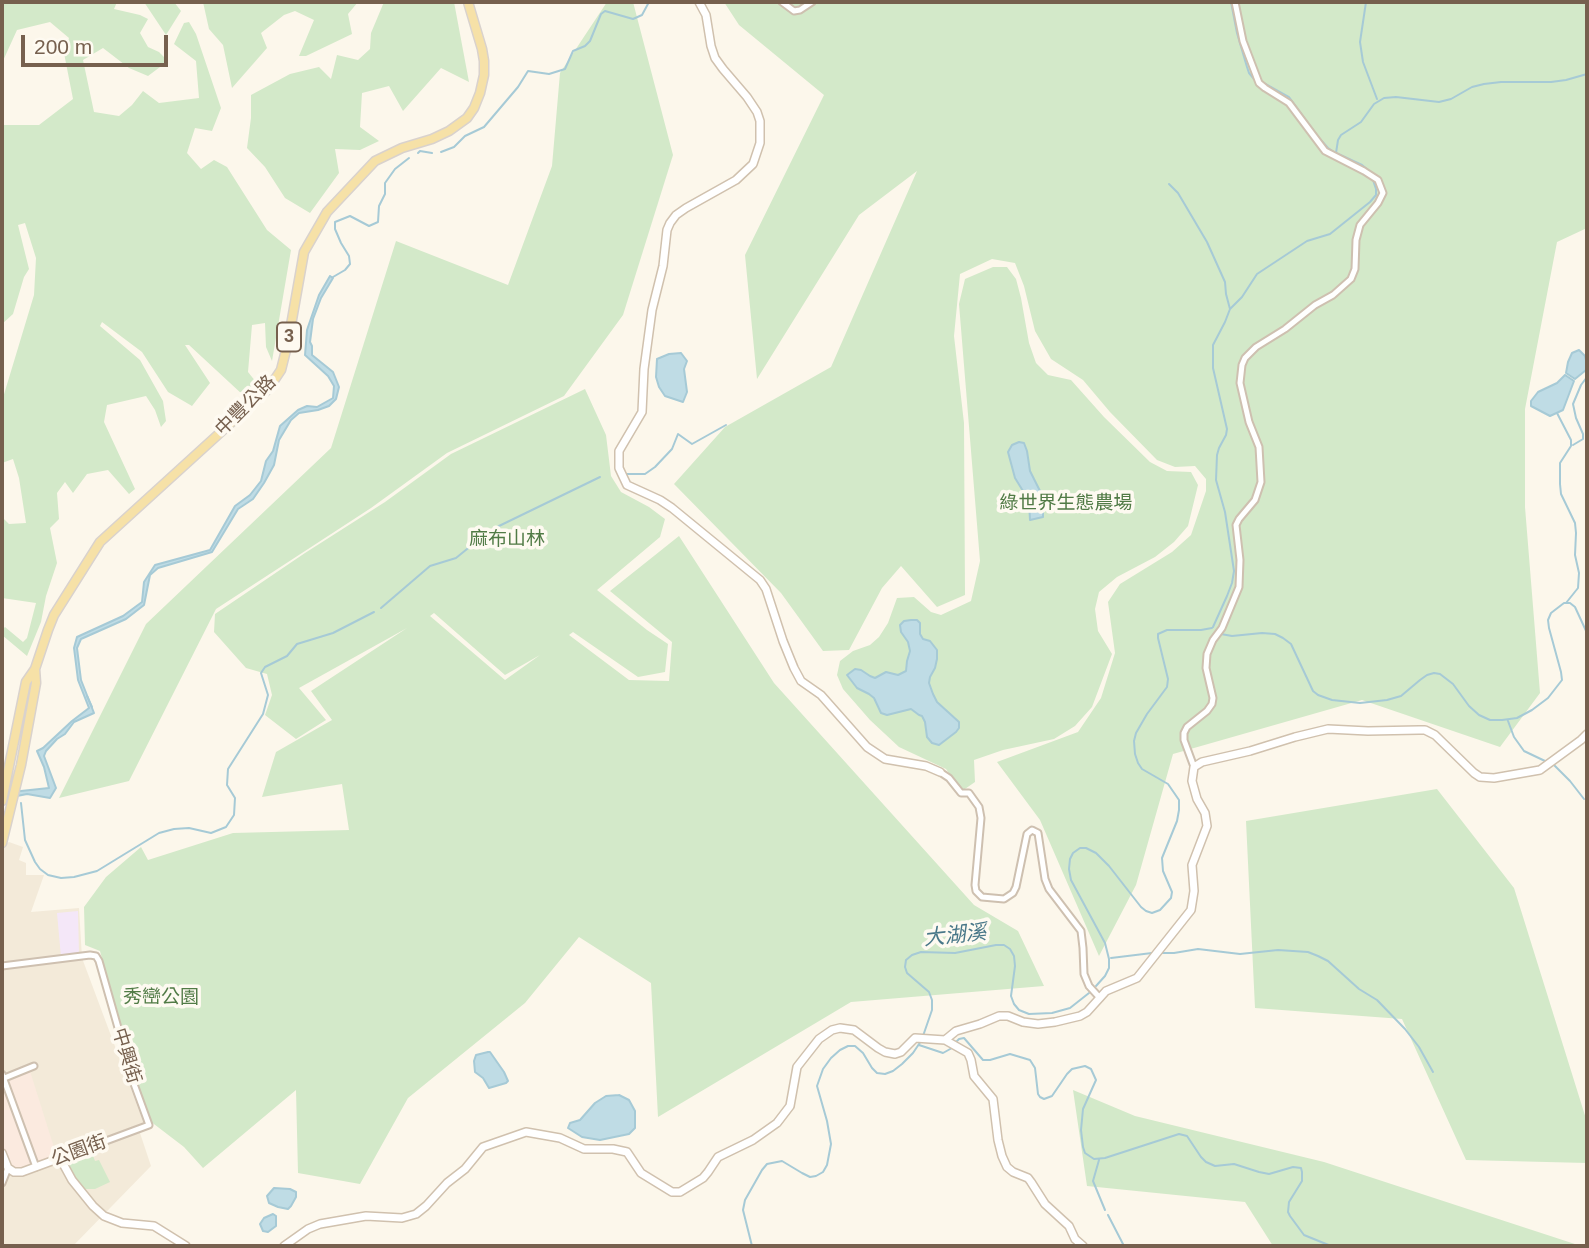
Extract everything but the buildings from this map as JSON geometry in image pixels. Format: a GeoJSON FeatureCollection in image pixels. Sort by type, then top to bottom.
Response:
{"type":"FeatureCollection","features":[{"type":"Feature","properties":{"kind":"main road","name":"中豐公路"},"geometry":{"type":"LineString","coordinates":[[5,799],[26,682],[36,669],[54,615],[100,542],[169,474],[267,391],[281,370],[304,252],[327,212],[375,161],[449,131],[467,118],[474,108],[484,75],[484,61],[468,2]]}},
{"type":"Feature","properties":{"kind":"main road","name":"中豐公路"},"geometry":{"type":"LineString","coordinates":[[5,799],[21,765],[37,683],[36,669]]}},
{"type":"Feature","properties":{"kind":"main road","name":"3"},"geometry":{"type":"LineString","coordinates":[[2,843],[5,799]]}},
{"type":"Feature","properties":{"kind":"street"},"geometry":{"type":"LineString","coordinates":[[699,2],[706,15],[715,58],[757,112],[760,121],[760,143],[753,164],[736,180],[686,208],[670,223],[652,310],[642,412],[619,451],[619,468],[627,485],[672,508],[760,580],[766,589],[783,642],[801,681],[821,695],[867,747],[885,758],[926,766],[940,772],[949,778],[961,793],[969,793],[979,807],[981,823],[975,885],[976,891],[982,897],[1004,899],[1013,893],[1027,834],[1032,830],[1038,833],[1045,879],[1049,889],[1081,931],[1084,974],[1089,986],[1100,998]]}},
{"type":"Feature","properties":{"kind":"street"},"geometry":{"type":"LineString","coordinates":[[782,2],[794,11],[812,2]]}},
{"type":"Feature","properties":{"kind":"street"},"geometry":{"type":"LineString","coordinates":[[945,1040],[961,1029],[1005,1015],[1038,1024],[1073,1018],[1087,1012],[1113,988],[1137,978],[1191,910],[1194,891],[1192,865],[1207,825],[1205,813],[1194,791],[1194,767],[1184,733],[1212,704],[1206,668],[1207,654],[1239,587],[1241,575],[1236,525],[1255,500],[1261,482],[1259,447],[1246,413],[1240,383],[1242,365],[1256,347],[1285,329],[1315,304],[1333,295],[1351,279],[1355,269],[1357,232],[1383,193],[1378,180],[1325,152],[1289,103],[1259,83],[1243,41],[1235,2]]}},
{"type":"Feature","properties":{"kind":"street"},"geometry":{"type":"LineString","coordinates":[[1194,767],[1202,762],[1250,751],[1317,730],[1425,730],[1435,735],[1474,773],[1480,777],[1494,778],[1540,770],[1587,734]]}},
{"type":"Feature","properties":{"kind":"street","name":"中興街"},"geometry":{"type":"LineString","coordinates":[[2,965],[96,956],[149,1125]]}},
{"type":"Feature","properties":{"kind":"street"},"geometry":{"type":"LineString","coordinates":[[284,1246],[320,1224],[366,1216],[402,1218],[416,1214],[466,1169],[484,1147],[526,1132],[559,1138],[584,1149],[613,1149],[627,1153],[641,1173],[671,1192],[680,1192],[703,1178],[718,1157],[753,1140],[777,1123],[790,1106],[797,1067],[819,1039],[839,1028],[854,1030],[885,1052],[901,1052],[913,1039],[922,1038],[945,1040],[970,1056],[974,1076],[993,1099],[998,1140],[1007,1167],[1031,1182],[1045,1204],[1069,1226],[1083,1246]]}},
{"type":"Feature","properties":{"kind":"street"},"geometry":{"type":"LineString","coordinates":[[34,1066],[2,1077],[36,1167]]}},
{"type":"Feature","properties":{"kind":"street","name":"公園街"},"geometry":{"type":"LineString","coordinates":[[8,1168],[14,1172],[22,1172],[149,1125]]}},
{"type":"Feature","properties":{"kind":"street"},"geometry":{"type":"LineString","coordinates":[[2,1153],[8,1168],[2,1183]]}},
{"type":"Feature","properties":{"kind":"street"},"geometry":{"type":"LineString","coordinates":[[60,1158],[79,1189],[104,1216],[122,1223],[154,1226],[186,1246]]}},
{"type":"Feature","properties":{"kind":"shaded area"},"geometry":{"type":"Polygon","coordinates":[[[9,842],[23,847],[19,860],[26,863],[26,875],[44,875],[31,912],[79,908],[82,958],[144,1124],[140,1133],[151,1166],[73,1246],[2,1246],[2,846],[9,842]]]}},
{"type":"Feature","properties":{"kind":"shaded area"},"geometry":{"type":"Polygon","coordinates":[[[78,911],[79,954],[61,957],[57,913],[78,911]]]}},
{"type":"Feature","properties":{"kind":"shaded area"},"geometry":{"type":"Polygon","coordinates":[[[30,1071],[57,1157],[23,1168],[11,1168],[2,1148],[2,1082],[30,1071]]]}},
{"type":"Feature","properties":{"kind":"green space"},"geometry":{"type":"Polygon","coordinates":[[[2,2],[117,2],[114,9],[148,19],[140,33],[148,47],[159,52],[168,61],[148,76],[129,68],[103,48],[83,60],[94,112],[119,116],[143,91],[159,103],[199,98],[196,61],[174,44],[184,23],[189,22],[196,34],[221,108],[212,131],[195,128],[187,153],[201,169],[214,160],[227,167],[267,230],[291,250],[272,361],[266,347],[265,323],[252,325],[248,372],[256,382],[243,395],[189,345],[185,345],[210,383],[192,406],[168,392],[142,352],[102,322],[100,326],[140,360],[163,401],[166,421],[161,427],[146,396],[107,405],[104,422],[135,489],[129,494],[108,470],[87,474],[73,493],[65,482],[57,493],[59,519],[50,528],[57,563],[41,622],[27,656],[2,635],[5,627],[23,642],[27,638],[36,603],[2,598],[2,517],[9,524],[26,523],[13,459],[2,463],[2,401],[34,295],[36,258],[25,223],[18,225],[29,269],[13,314],[2,324],[2,121],[3,125],[39,125],[73,99],[64,53],[69,38],[50,22],[17,30],[2,63],[2,2]]]}},
{"type":"Feature","properties":{"kind":"green space"},"geometry":{"type":"Polygon","coordinates":[[[144,2],[174,2],[181,11],[166,35],[144,2]]]}},
{"type":"Feature","properties":{"kind":"green space"},"geometry":{"type":"Polygon","coordinates":[[[203,2],[358,2],[348,14],[352,34],[306,56],[299,56],[314,20],[295,11],[284,15],[261,33],[267,48],[232,88],[223,45],[209,29],[203,2]]]}},
{"type":"Feature","properties":{"kind":"green space"},"geometry":{"type":"Polygon","coordinates":[[[384,2],[454,2],[469,82],[441,68],[403,111],[389,86],[362,93],[360,127],[379,141],[360,150],[335,149],[339,173],[310,213],[285,198],[265,167],[247,148],[251,95],[290,74],[319,67],[331,79],[337,55],[358,60],[370,49],[371,33],[384,2]]]}},
{"type":"Feature","properties":{"kind":"green space"},"geometry":{"type":"Polygon","coordinates":[[[607,2],[633,2],[673,155],[623,315],[564,396],[447,453],[371,508],[216,609],[129,781],[59,798],[146,624],[331,448],[396,241],[508,285],[552,166],[560,73],[607,2]]]}},
{"type":"Feature","properties":{"kind":"green space"},"geometry":{"type":"Polygon","coordinates":[[[724,2],[1587,2],[1587,228],[1557,242],[1525,409],[1525,507],[1540,693],[1500,747],[1362,700],[1173,754],[1136,885],[1099,956],[1040,820],[997,762],[1078,732],[1101,698],[1115,653],[1108,602],[1120,584],[1172,552],[1191,535],[1206,491],[1206,479],[1195,466],[1175,467],[1157,460],[1083,380],[1051,359],[1035,331],[1024,286],[1015,263],[992,259],[960,274],[954,336],[964,423],[965,595],[937,607],[901,566],[882,588],[849,650],[823,651],[781,593],[674,484],[725,427],[831,367],[917,171],[859,215],[757,379],[745,255],[824,95],[739,25],[724,2]]]}},
{"type":"Feature","properties":{"kind":"green space","name":"綠世界生態農場"},"geometry":{"type":"Polygon","coordinates":[[[993,267],[1007,267],[1016,279],[1029,343],[1036,363],[1048,375],[1071,380],[1150,462],[1167,471],[1191,472],[1198,485],[1188,526],[1174,542],[1155,557],[1117,577],[1099,592],[1095,609],[1098,631],[1112,654],[1092,707],[1075,726],[1054,739],[1003,750],[974,760],[975,782],[962,791],[946,769],[899,747],[870,720],[843,689],[837,675],[840,661],[879,637],[888,623],[897,598],[914,597],[931,612],[941,615],[971,601],[980,561],[959,304],[965,279],[993,267]]]}},
{"type":"Feature","properties":{"kind":"green space"},"geometry":{"type":"Polygon","coordinates":[[[585,389],[606,435],[611,476],[621,492],[665,519],[660,537],[597,590],[668,644],[665,672],[638,677],[573,632],[569,635],[629,680],[669,681],[672,642],[610,591],[679,536],[774,683],[974,905],[1018,931],[1044,986],[851,1002],[658,1117],[651,983],[579,937],[525,1003],[408,1098],[360,1184],[298,1173],[296,1090],[203,1168],[184,1147],[150,1121],[122,1034],[100,951],[85,945],[84,907],[106,877],[141,847],[148,860],[233,833],[349,830],[342,784],[262,797],[276,752],[332,720],[311,691],[407,628],[299,688],[326,720],[296,739],[265,715],[272,695],[267,674],[246,668],[214,632],[215,614],[385,502],[451,454],[585,389]],[[434,613],[430,616],[505,680],[540,655],[505,675],[434,613]]]}},
{"type":"Feature","properties":{"kind":"green space"},"geometry":{"type":"Polygon","coordinates":[[[1437,789],[1514,888],[1587,1122],[1587,1163],[1466,1160],[1402,1019],[1255,1008],[1246,821],[1437,789]]]}},
{"type":"Feature","properties":{"kind":"green space"},"geometry":{"type":"Polygon","coordinates":[[[1073,1090],[1135,1116],[1324,1162],[1581,1246],[1273,1246],[1245,1202],[1087,1186],[1073,1090]]]}},
{"type":"Feature","properties":{"kind":"green space"},"geometry":{"type":"Polygon","coordinates":[[[90,1148],[95,1161],[99,1160],[110,1182],[95,1189],[85,1189],[63,1158],[90,1148]]]}},
{"type":"Feature","properties":{"kind":"water"},"geometry":{"type":"Polygon","coordinates":[[[330,276],[333,278],[313,319],[310,342],[312,355],[333,372],[339,387],[336,399],[329,406],[299,413],[291,420],[279,440],[274,465],[264,483],[253,499],[238,509],[212,552],[158,568],[150,575],[144,605],[126,619],[81,639],[77,648],[81,680],[94,713],[74,722],[46,751],[44,756],[56,788],[50,798],[27,794],[2,799],[2,793],[49,788],[37,751],[89,708],[78,680],[74,648],[77,637],[123,616],[142,602],[144,582],[155,565],[210,550],[235,506],[250,495],[261,481],[280,426],[298,410],[307,406],[317,407],[333,398],[334,386],[328,376],[305,355],[307,330],[319,295],[330,276]]]}},
{"type":"Feature","properties":{"kind":"water"},"geometry":{"type":"Polygon","coordinates":[[[1579,350],[1585,356],[1587,364],[1586,370],[1575,379],[1566,373],[1572,353],[1579,350]]]}},
{"type":"Feature","properties":{"kind":"water"},"geometry":{"type":"Polygon","coordinates":[[[681,353],[687,361],[684,369],[687,392],[683,402],[665,396],[656,377],[657,359],[681,353]]]}},
{"type":"Feature","properties":{"kind":"water"},"geometry":{"type":"Polygon","coordinates":[[[1565,375],[1574,381],[1563,410],[1550,416],[1531,406],[1531,401],[1538,392],[1557,383],[1565,375]]]}},
{"type":"Feature","properties":{"kind":"water"},"geometry":{"type":"Polygon","coordinates":[[[1024,443],[1030,471],[1041,493],[1043,504],[1043,517],[1030,520],[1029,502],[1015,478],[1008,452],[1012,445],[1024,443]]]}},
{"type":"Feature","properties":{"kind":"water"},"geometry":{"type":"Polygon","coordinates":[[[917,620],[923,639],[930,641],[937,650],[935,668],[929,683],[933,694],[937,702],[959,722],[956,732],[939,745],[932,743],[927,737],[922,716],[911,709],[887,715],[881,713],[874,698],[857,688],[847,675],[855,669],[875,678],[886,672],[898,675],[906,671],[910,651],[900,625],[904,621],[917,620]]]}},
{"type":"Feature","properties":{"kind":"water"},"geometry":{"type":"Polygon","coordinates":[[[490,1052],[508,1081],[489,1088],[475,1072],[474,1061],[476,1055],[490,1052]]]}},
{"type":"Feature","properties":{"kind":"water"},"geometry":{"type":"Polygon","coordinates":[[[619,1095],[629,1100],[635,1111],[635,1128],[629,1134],[600,1140],[582,1137],[568,1128],[570,1123],[580,1120],[595,1103],[606,1096],[619,1095]]]}},
{"type":"Feature","properties":{"kind":"water"},"geometry":{"type":"Polygon","coordinates":[[[274,1188],[296,1192],[296,1197],[288,1209],[269,1203],[267,1196],[274,1188]]]}},
{"type":"Feature","properties":{"kind":"water"},"geometry":{"type":"Polygon","coordinates":[[[273,1214],[276,1216],[276,1226],[268,1232],[263,1231],[260,1224],[264,1218],[273,1214]]]}},
{"type":"Feature","properties":{"kind":"waterway"},"geometry":{"type":"LineString","coordinates":[[441,152],[454,147],[465,136],[484,127],[528,71],[549,74],[565,69],[573,51],[590,41],[601,14],[605,11],[633,19],[642,15],[649,2]]}},
{"type":"Feature","properties":{"kind":"waterway"},"geometry":{"type":"LineString","coordinates":[[1231,2],[1247,67],[1254,79]]}},
{"type":"Feature","properties":{"kind":"waterway"},"geometry":{"type":"LineString","coordinates":[[1366,2],[1360,42],[1363,62],[1377,99]]}},
{"type":"Feature","properties":{"kind":"waterway"},"geometry":{"type":"LineString","coordinates":[[1336,153],[1341,135],[1361,122],[1374,104],[1384,98],[1439,102],[1484,84],[1551,82],[1587,74]]}},
{"type":"Feature","properties":{"kind":"waterway"},"geometry":{"type":"LineString","coordinates":[[1264,83],[1289,97],[1328,148],[1368,170]]}},
{"type":"Feature","properties":{"kind":"waterway"},"geometry":{"type":"LineString","coordinates":[[418,153],[432,153]]}},
{"type":"Feature","properties":{"kind":"waterway"},"geometry":{"type":"LineString","coordinates":[[333,277],[350,264],[349,256],[335,229],[335,222],[350,216],[369,226],[378,222],[385,183],[395,169],[409,158]]}},
{"type":"Feature","properties":{"kind":"waterway"},"geometry":{"type":"LineString","coordinates":[[1213,627],[1232,583],[1234,571],[1225,512],[1216,480],[1217,455],[1227,429],[1213,368],[1213,345],[1230,309],[1242,297],[1257,274],[1307,241],[1330,234],[1370,202],[1376,195],[1373,180]]}},
{"type":"Feature","properties":{"kind":"waterway"},"geometry":{"type":"LineString","coordinates":[[1169,184],[1178,193],[1207,242],[1225,282],[1230,309]]}},
{"type":"Feature","properties":{"kind":"waterway"},"geometry":{"type":"LineString","coordinates":[[1587,333],[1587,345]]}},
{"type":"Feature","properties":{"kind":"waterway"},"geometry":{"type":"LineString","coordinates":[[1573,445],[1583,439],[1573,404],[1587,377]]}},
{"type":"Feature","properties":{"kind":"waterway"},"geometry":{"type":"LineString","coordinates":[[1557,413],[1571,440],[1571,446],[1560,463],[1560,484],[1561,494],[1575,523],[1575,555],[1579,573],[1578,588],[1566,603]]}},
{"type":"Feature","properties":{"kind":"waterway"},"geometry":{"type":"LineString","coordinates":[[626,474],[645,474],[655,467],[672,449],[678,434],[692,444],[726,425]]}},
{"type":"Feature","properties":{"kind":"waterway"},"geometry":{"type":"LineString","coordinates":[[381,608],[430,566],[456,558],[499,526],[600,477]]}},
{"type":"Feature","properties":{"kind":"waterway"},"geometry":{"type":"LineString","coordinates":[[1221,634],[1232,636],[1262,633],[1283,638],[1291,644],[1313,691],[1332,700],[1360,703],[1387,700],[1401,696],[1427,675],[1434,673],[1440,674],[1453,684],[1479,715],[1490,720],[1502,720],[1517,718],[1532,710],[1548,698],[1562,680],[1549,628],[1551,613],[1564,603],[1570,603],[1575,607],[1587,633]]}},
{"type":"Feature","properties":{"kind":"waterway"},"geometry":{"type":"LineString","coordinates":[[21,803],[25,840],[35,862],[48,875],[61,878],[97,871],[159,833],[189,828],[211,833],[226,827],[234,815],[235,798],[227,785],[228,769],[263,714],[268,695],[261,673],[265,667],[287,656],[297,644],[333,633],[374,612]]}},
{"type":"Feature","properties":{"kind":"waterway","name":"大湖溪"},"geometry":{"type":"LineString","coordinates":[[1096,986],[1109,968],[1109,959],[1105,943],[1071,880],[1070,859],[1080,848],[1096,853],[1146,911],[1152,913],[1160,910],[1171,898],[1172,892],[1163,871],[1162,858],[1177,821],[1179,800],[1168,784],[1142,769],[1135,754],[1134,741],[1147,714],[1167,687],[1168,679],[1158,634],[1167,630],[1212,628]]}},
{"type":"Feature","properties":{"kind":"waterway"},"geometry":{"type":"LineString","coordinates":[[87,696],[92,707]]}},
{"type":"Feature","properties":{"kind":"waterway"},"geometry":{"type":"LineString","coordinates":[[1508,721],[1514,737],[1524,751],[1545,761]]}},
{"type":"Feature","properties":{"kind":"waterway"},"geometry":{"type":"LineString","coordinates":[[1554,765],[1584,799]]}},
{"type":"Feature","properties":{"kind":"waterway","name":"大湖溪"},"geometry":{"type":"LineString","coordinates":[[923,1036],[932,1010],[932,1000],[929,992],[907,973],[905,967],[906,960],[921,952],[955,953],[1004,945],[1014,956],[1011,996],[1019,1010],[1029,1014],[1052,1013],[1070,1008],[1089,993]]}},
{"type":"Feature","properties":{"kind":"waterway"},"geometry":{"type":"LineString","coordinates":[[1162,953],[1198,949],[1240,954],[1278,950],[1308,952],[1318,956],[1377,1000],[1405,1029],[1433,1072]]}},
{"type":"Feature","properties":{"kind":"waterway"},"geometry":{"type":"LineString","coordinates":[[1111,958],[1152,953]]}},
{"type":"Feature","properties":{"kind":"waterway"},"geometry":{"type":"LineString","coordinates":[[955,1043],[964,1038],[983,1060],[1010,1054],[1030,1060],[1035,1068],[1038,1094],[1044,1099],[1052,1096],[1072,1069],[1085,1066],[1091,1069],[1096,1080],[1083,1109],[1081,1130],[1085,1153],[1094,1159],[1105,1158],[1179,1134],[1187,1136],[1201,1157],[1215,1166],[1234,1164],[1269,1174],[1293,1167],[1301,1168],[1302,1181],[1289,1202],[1288,1212],[1304,1235],[1331,1246]]}},
{"type":"Feature","properties":{"kind":"waterway","name":"大湖溪"},"geometry":{"type":"LineString","coordinates":[[752,1246],[743,1210],[745,1200],[767,1164],[782,1161],[810,1177],[823,1172],[827,1165],[831,1144],[817,1086],[823,1069],[831,1058],[840,1050],[855,1046],[877,1073],[885,1074],[902,1064],[921,1041]]}},
{"type":"Feature","properties":{"kind":"waterway"},"geometry":{"type":"LineString","coordinates":[[919,1045],[943,1053],[952,1048]]}},
{"type":"Feature","properties":{"kind":"waterway"},"geometry":{"type":"LineString","coordinates":[[1099,1160],[1093,1181],[1105,1210]]}},
{"type":"Feature","properties":{"kind":"waterway"},"geometry":{"type":"LineString","coordinates":[[1108,1215],[1124,1246]]}},
{"type":"Feature","properties":{"kind":"park label","name":"麻布山林"},"geometry":{"type":"Point","coordinates":[507,540]}},
{"type":"Feature","properties":{"kind":"park label","name":"秀巒公園"},"geometry":{"type":"Point","coordinates":[161,998]}}]}
